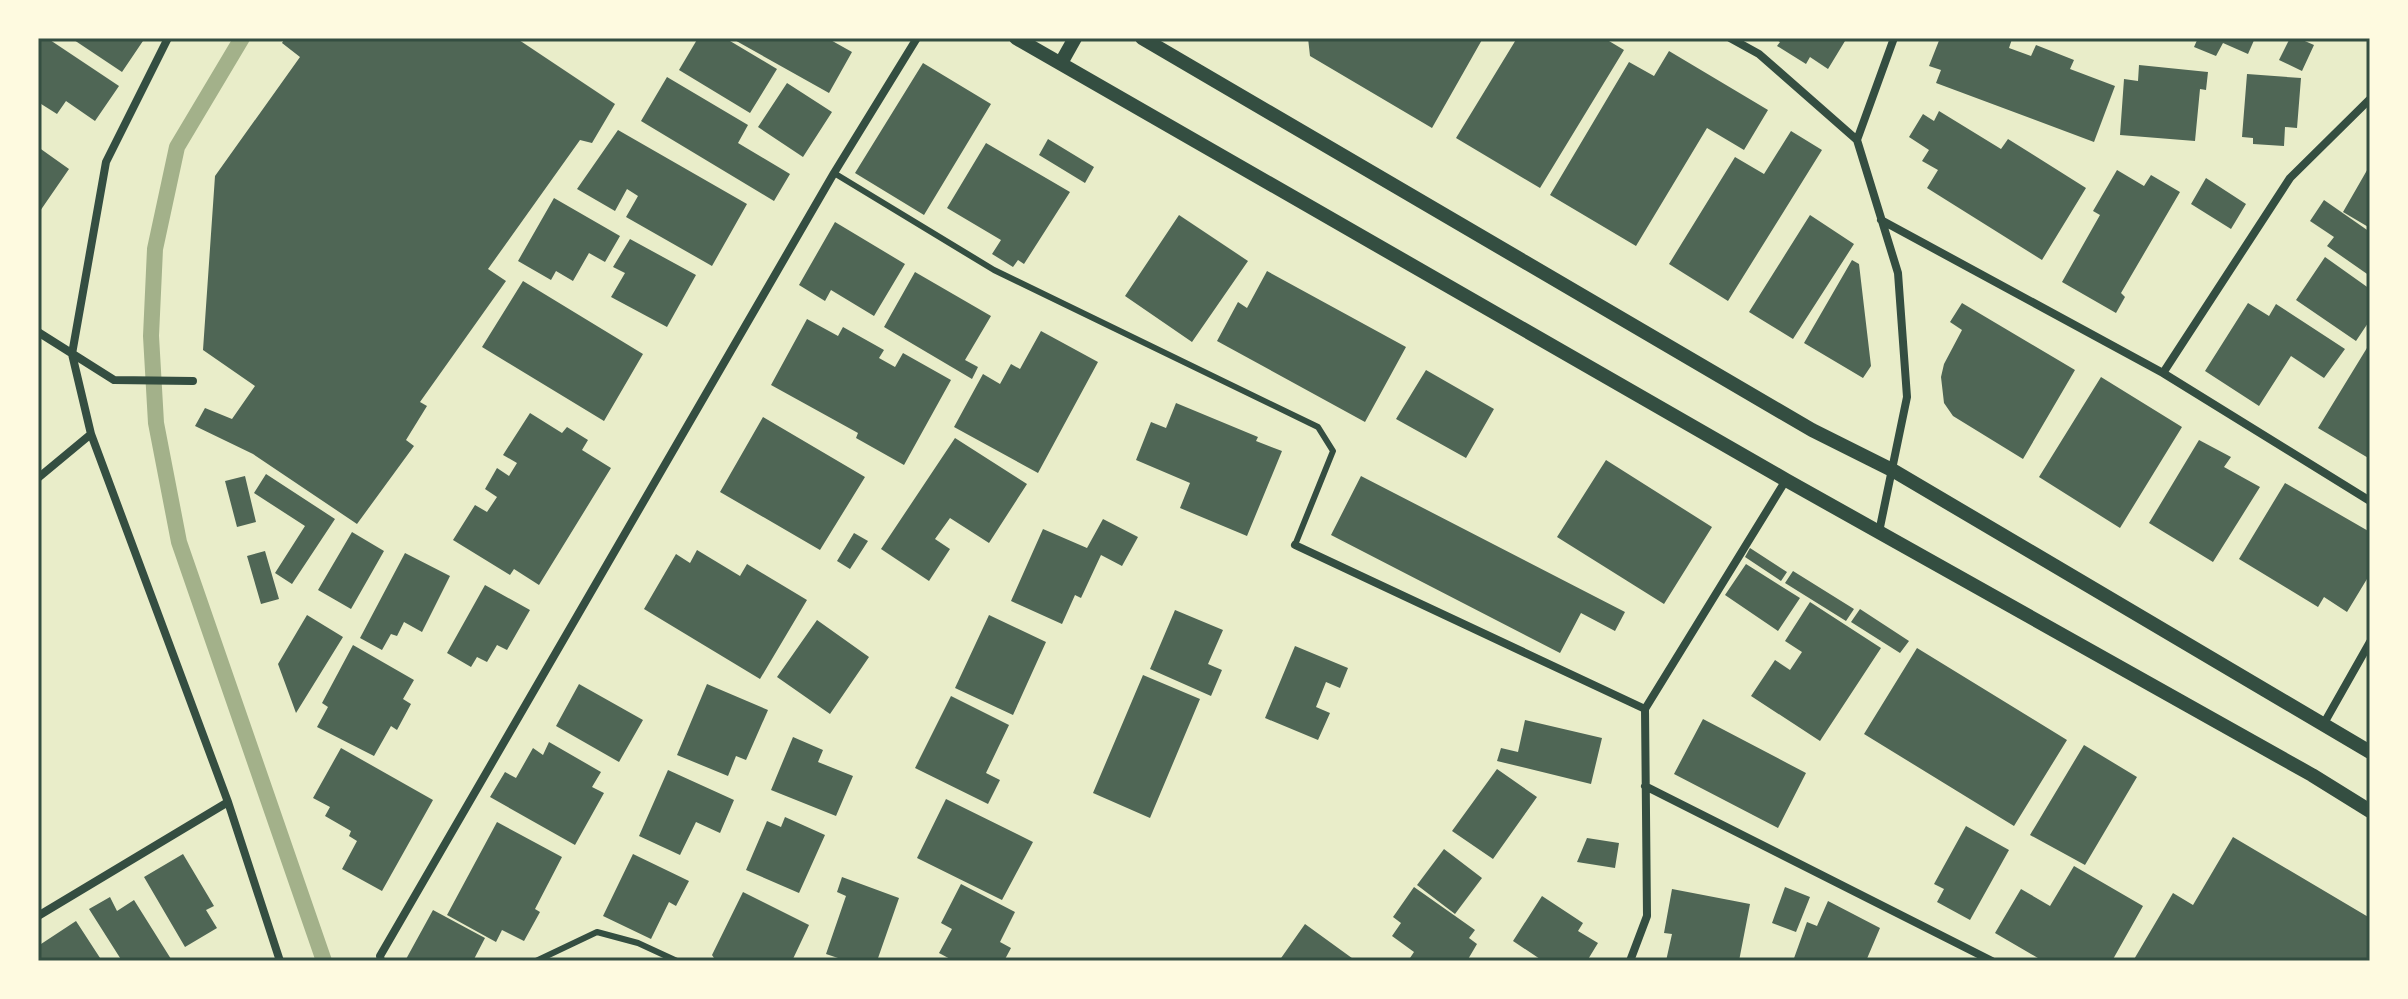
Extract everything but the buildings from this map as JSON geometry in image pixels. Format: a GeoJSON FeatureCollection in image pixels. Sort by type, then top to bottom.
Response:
{"type":"FeatureCollection","features":[{"type":"Feature","properties":{"kind":"street"},"geometry":{"type":"LineString","coordinates":[[168,38],[106,162],[72,354],[91,434],[228,802],[280,961]]}},
{"type":"Feature","properties":{"kind":"street"},"geometry":{"type":"LineString","coordinates":[[381,961],[380,956],[834,173],[917,38]]}},
{"type":"Feature","properties":{"kind":"street"},"geometry":{"type":"LineString","coordinates":[[1016,38],[1786,480],[2312,775],[2370,811]]}},
{"type":"Feature","properties":{"kind":"street"},"geometry":{"type":"LineString","coordinates":[[1061,63],[1075,38]]}},
{"type":"Feature","properties":{"kind":"street"},"geometry":{"type":"LineString","coordinates":[[1142,38],[1812,430],[1894,471],[2370,752]]}},
{"type":"Feature","properties":{"kind":"street"},"geometry":{"type":"LineString","coordinates":[[1730,38],[1759,54],[1857,140],[1898,273],[1907,397],[1879,532]]}},
{"type":"Feature","properties":{"kind":"street"},"geometry":{"type":"LineString","coordinates":[[1857,140],[1894,38]]}},
{"type":"Feature","properties":{"kind":"street"},"geometry":{"type":"LineString","coordinates":[[2163,373],[2290,178],[2370,99]]}},
{"type":"Feature","properties":{"kind":"street"},"geometry":{"type":"LineString","coordinates":[[1881,220],[2163,373],[2370,501]]}},
{"type":"Feature","properties":{"kind":"street"},"geometry":{"type":"LineString","coordinates":[[38,332],[114,380],[193,381]]}},
{"type":"Feature","properties":{"kind":"street"},"geometry":{"type":"LineString","coordinates":[[38,478],[91,434]]}},
{"type":"Feature","properties":{"kind":"street"},"geometry":{"type":"LineString","coordinates":[[1630,961],[1647,916],[1645,709],[1786,480]]}},
{"type":"Feature","properties":{"kind":"street"},"geometry":{"type":"LineString","coordinates":[[1295,545],[1645,709]]}},
{"type":"Feature","properties":{"kind":"street"},"geometry":{"type":"LineString","coordinates":[[2323,725],[2370,642]]}},
{"type":"Feature","properties":{"kind":"street"},"geometry":{"type":"LineString","coordinates":[[1645,786],[1992,961]]}},
{"type":"Feature","properties":{"kind":"street"},"geometry":{"type":"LineString","coordinates":[[38,916],[228,802]]}},
{"type":"Feature","properties":{"kind":"lane"},"geometry":{"type":"LineString","coordinates":[[834,173],[994,270],[1318,427],[1333,451],[1295,545]]}},
{"type":"Feature","properties":{"kind":"lane"},"geometry":{"type":"LineString","coordinates":[[536,961],[597,932],[638,943],[677,961]]}},
{"type":"Feature","properties":{"kind":"waterway"},"geometry":{"type":"LineString","coordinates":[[242,38],[177,147],[155,249],[151,336],[156,423],[179,542],[324,961]]}}]}
